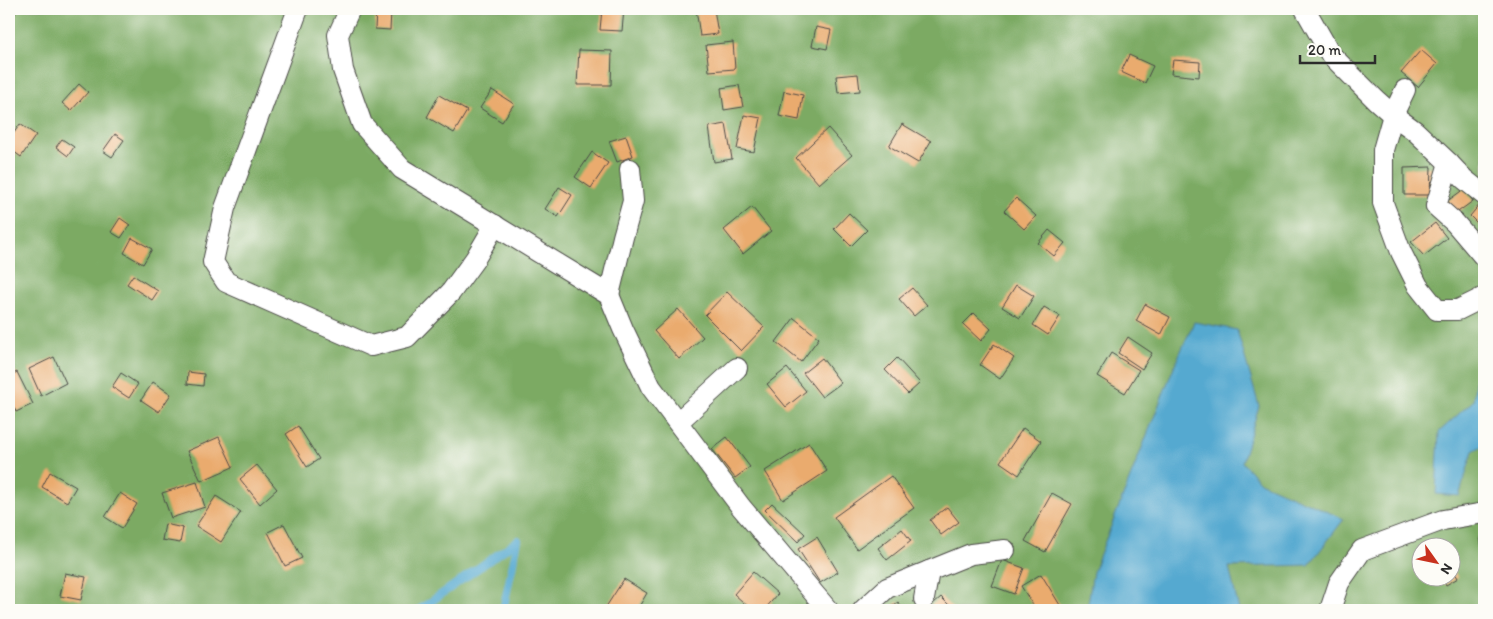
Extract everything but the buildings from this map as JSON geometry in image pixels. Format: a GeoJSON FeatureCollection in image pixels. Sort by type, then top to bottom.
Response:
{"type":"FeatureCollection","features":[{"type":"Feature","properties":{"kind":"street"},"geometry":{"type":"LineString","coordinates":[[298,9],[225,208],[213,262],[226,282],[371,346],[407,337],[450,292],[475,259],[495,225]]}},
{"type":"Feature","properties":{"kind":"street"},"geometry":{"type":"LineString","coordinates":[[350,9],[338,35],[343,70],[362,124],[402,169],[610,295]]}},
{"type":"Feature","properties":{"kind":"street"},"geometry":{"type":"LineString","coordinates":[[1306,9],[1331,55],[1393,115],[1415,131],[1464,180],[1484,195]]}},
{"type":"Feature","properties":{"kind":"street"},"geometry":{"type":"LineString","coordinates":[[1405,90],[1393,115],[1383,150],[1382,204],[1401,252],[1418,286],[1437,310],[1458,310],[1484,297]]}},
{"type":"Feature","properties":{"kind":"street"},"geometry":{"type":"LineString","coordinates":[[1449,163],[1436,206],[1455,223],[1484,256]]}},
{"type":"Feature","properties":{"kind":"street"},"geometry":{"type":"LineString","coordinates":[[630,169],[633,201],[610,295],[623,329],[651,386],[741,507],[828,610]]}},
{"type":"Feature","properties":{"kind":"street"},"geometry":{"type":"LineString","coordinates":[[678,422],[737,368]]}},
{"type":"Feature","properties":{"kind":"street"},"geometry":{"type":"LineString","coordinates":[[1330,610],[1339,583],[1362,550],[1443,520],[1484,513]]}},
{"type":"Feature","properties":{"kind":"street"},"geometry":{"type":"LineString","coordinates":[[863,610],[887,588],[971,554],[1006,550]]}},
{"type":"Feature","properties":{"kind":"street"},"geometry":{"type":"LineString","coordinates":[[924,599],[929,571]]}},
{"type":"Feature","properties":{"kind":"green space"},"geometry":{"type":"Polygon","coordinates":[[[9,9],[1484,9],[1484,610],[9,610],[9,9]]]}},
{"type":"Feature","properties":{"kind":"water"},"geometry":{"type":"Polygon","coordinates":[[[1194,322],[1237,330],[1259,406],[1242,462],[1260,482],[1344,519],[1309,565],[1229,567],[1239,610],[1087,610],[1093,572],[1175,364],[1194,322]]]}},
{"type":"Feature","properties":{"kind":"water"},"geometry":{"type":"Polygon","coordinates":[[[1484,340],[1484,445],[1473,451],[1459,496],[1436,494],[1439,432],[1473,401],[1479,350],[1484,340]]]}},
{"type":"Feature","properties":{"kind":"waterway"},"geometry":{"type":"LineString","coordinates":[[419,610],[518,540],[503,610]]}}]}
